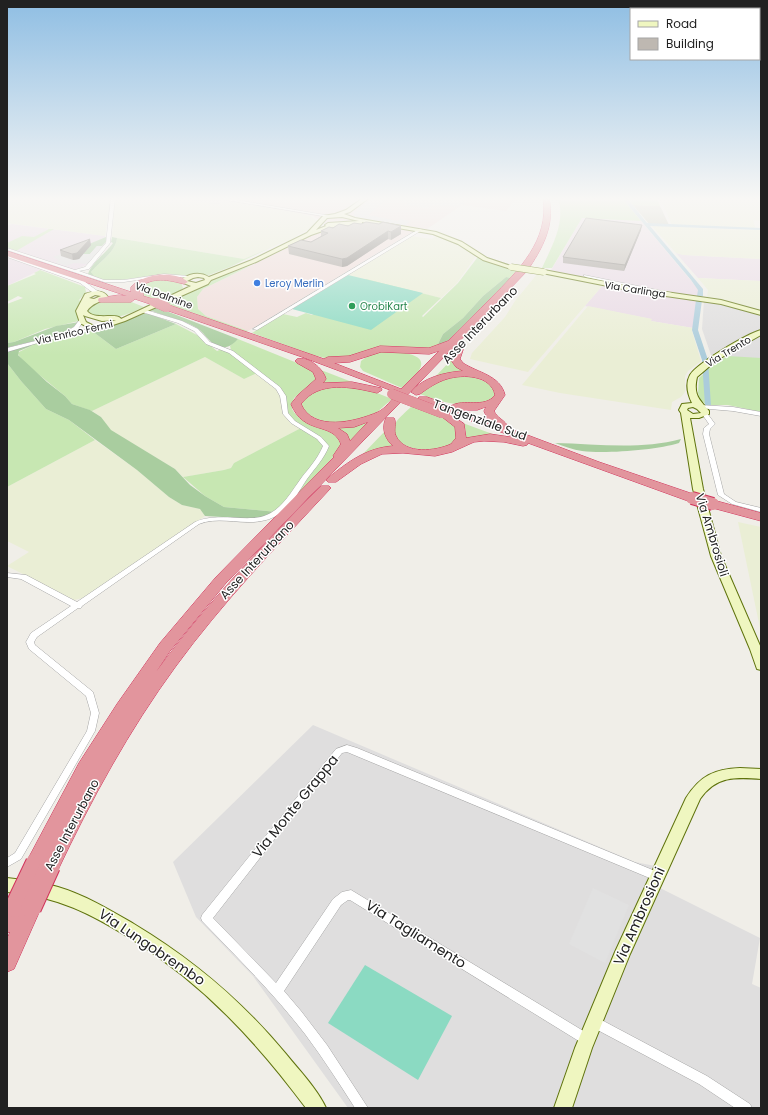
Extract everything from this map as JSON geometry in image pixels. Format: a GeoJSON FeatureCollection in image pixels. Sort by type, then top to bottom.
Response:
{"type":"FeatureCollection","features":[{"type":"Feature","properties":{"kind":"highway","name":"Asse Interurbano"},"geometry":{"type":"LineString","coordinates":[[387,416],[420,396],[456,345],[524,269],[535,250]]}},
{"type":"Feature","properties":{"kind":"highway","name":"Asse Interurbano"},"geometry":{"type":"LineString","coordinates":[[7,962],[18,913],[43,865],[64,838],[114,749],[163,672],[219,602],[328,478],[387,416],[423,374],[456,345],[532,270],[542,250]]}},
{"type":"Feature","properties":{"kind":"highway","name":"Via Dalmine"},"geometry":{"type":"LineString","coordinates":[[7,253],[153,302],[200,320]]}},
{"type":"Feature","properties":{"kind":"highway"},"geometry":{"type":"LineString","coordinates":[[140,295],[135,292],[135,287],[148,279],[167,277],[186,281]]}},
{"type":"Feature","properties":{"kind":"highway"},"geometry":{"type":"LineString","coordinates":[[99,280],[150,299],[153,302]]}},
{"type":"Feature","properties":{"kind":"highway"},"geometry":{"type":"LineString","coordinates":[[99,298],[118,298],[153,302]]}},
{"type":"Feature","properties":{"kind":"highway","name":"Tangenziale Sud"},"geometry":{"type":"LineString","coordinates":[[200,320],[262,346],[394,392],[420,396],[523,440]]}},
{"type":"Feature","properties":{"kind":"highway","name":"Tangenziale Sud"},"geometry":{"type":"LineString","coordinates":[[200,320],[308,356],[442,413],[523,440],[693,501],[761,523]]}},
{"type":"Feature","properties":{"kind":"highway"},"geometry":{"type":"LineString","coordinates":[[308,356],[328,360],[339,360],[350,359],[386,349],[429,351],[440,348],[446,344],[456,345],[456,359],[459,366],[497,385],[500,394],[489,411],[492,418],[498,424],[523,440]]}},
{"type":"Feature","properties":{"kind":"highway"},"geometry":{"type":"LineString","coordinates":[[407,351],[423,360],[423,374]]}},
{"type":"Feature","properties":{"kind":"highway"},"geometry":{"type":"LineString","coordinates":[[366,354],[357,364],[359,370],[365,376],[394,392]]}},
{"type":"Feature","properties":{"kind":"highway"},"geometry":{"type":"LineString","coordinates":[[290,356],[317,370],[321,379],[313,388],[302,395],[296,404],[299,413],[301,416],[341,434],[346,444],[328,478]]}},
{"type":"Feature","properties":{"kind":"highway"},"geometry":{"type":"LineString","coordinates":[[481,376],[458,374],[444,376],[435,379],[420,396],[450,406],[469,408],[495,401]]}},
{"type":"Feature","properties":{"kind":"highway"},"geometry":{"type":"LineString","coordinates":[[313,388],[344,383],[394,392]]}},
{"type":"Feature","properties":{"kind":"highway"},"geometry":{"type":"LineString","coordinates":[[442,413],[454,420],[460,426],[461,438],[456,446]]}},
{"type":"Feature","properties":{"kind":"highway"},"geometry":{"type":"LineString","coordinates":[[318,424],[354,424],[387,416],[389,433],[393,441],[404,450]]}},
{"type":"Feature","properties":{"kind":"highway"},"geometry":{"type":"LineString","coordinates":[[328,478],[370,453],[385,450],[439,453],[473,440],[485,438],[523,440]]}},
{"type":"Feature","properties":{"kind":"highway","name":"Tangenziale Sud"},"geometry":{"type":"LineString","coordinates":[[714,507],[761,517]]}},
{"type":"Feature","properties":{"kind":"street"},"geometry":{"type":"LineString","coordinates":[[10,250],[99,280],[118,282],[164,275],[198,285]]}},
{"type":"Feature","properties":{"kind":"street"},"geometry":{"type":"LineString","coordinates":[[66,269],[82,270],[87,268],[102,250]]}},
{"type":"Feature","properties":{"kind":"street","name":"Via Enrico Fermi"},"geometry":{"type":"LineString","coordinates":[[186,281],[206,278],[233,270],[277,250]]}},
{"type":"Feature","properties":{"kind":"street"},"geometry":{"type":"LineString","coordinates":[[255,329],[387,250]]}},
{"type":"Feature","properties":{"kind":"street","name":"Via Carlinga"},"geometry":{"type":"LineString","coordinates":[[471,250],[486,259],[511,267],[638,290],[702,298],[736,305],[761,313]]}},
{"type":"Feature","properties":{"kind":"street"},"geometry":{"type":"LineString","coordinates":[[7,256],[82,282],[94,291],[99,298]]}},
{"type":"Feature","properties":{"kind":"street"},"geometry":{"type":"LineString","coordinates":[[586,276],[680,295]]}},
{"type":"Feature","properties":{"kind":"street","name":"Via Enrico Fermi"},"geometry":{"type":"LineString","coordinates":[[7,350],[64,335],[95,329],[123,320],[184,291],[207,282],[206,278]]}},
{"type":"Feature","properties":{"kind":"street"},"geometry":{"type":"LineString","coordinates":[[184,291],[186,281]]}},
{"type":"Feature","properties":{"kind":"street"},"geometry":{"type":"LineString","coordinates":[[88,286],[89,290],[79,311],[86,326],[95,329]]}},
{"type":"Feature","properties":{"kind":"street"},"geometry":{"type":"LineString","coordinates":[[86,298],[99,298]]}},
{"type":"Feature","properties":{"kind":"street"},"geometry":{"type":"LineString","coordinates":[[86,298],[99,298]]}},
{"type":"Feature","properties":{"kind":"street"},"geometry":{"type":"LineString","coordinates":[[7,863],[18,856],[91,731],[95,713],[90,694],[32,647],[30,642],[34,635],[205,519],[254,521],[265,519],[276,514],[288,504],[314,464],[324,453],[326,446],[318,438],[293,422],[285,413],[283,396],[278,388],[231,352],[211,344],[196,330],[188,326],[144,310],[116,319],[96,318],[87,315],[84,311],[85,308],[99,298]]}},
{"type":"Feature","properties":{"kind":"street"},"geometry":{"type":"LineString","coordinates":[[64,335],[76,328],[82,320]]}},
{"type":"Feature","properties":{"kind":"street","name":"Via Trento"},"geometry":{"type":"LineString","coordinates":[[686,409],[692,394],[693,376],[714,358],[761,332]]}},
{"type":"Feature","properties":{"kind":"street"},"geometry":{"type":"LineString","coordinates":[[692,394],[694,401],[712,424],[707,428],[706,434],[721,495],[729,500],[761,510]]}},
{"type":"Feature","properties":{"kind":"street"},"geometry":{"type":"LineString","coordinates":[[688,424],[702,413],[721,408],[761,414]]}},
{"type":"Feature","properties":{"kind":"street"},"geometry":{"type":"LineString","coordinates":[[686,409],[702,413]]}},
{"type":"Feature","properties":{"kind":"street","name":"Via Ambrosioli"},"geometry":{"type":"LineString","coordinates":[[686,409],[698,489],[715,552],[722,574],[756,649],[761,667]]}},
{"type":"Feature","properties":{"kind":"street"},"geometry":{"type":"LineString","coordinates":[[7,575],[23,577],[78,606]]}},
{"type":"Feature","properties":{"kind":"street","name":"Via Monte Grappa"},"geometry":{"type":"LineString","coordinates":[[362,1108],[317,1040],[277,991],[206,918],[335,754],[344,748],[354,750],[656,876]]}},
{"type":"Feature","properties":{"kind":"street","name":"Via Ambrosioni"},"geometry":{"type":"LineString","coordinates":[[563,1108],[593,1022],[656,876],[694,799],[704,784],[715,778],[729,774],[761,774]]}},
{"type":"Feature","properties":{"kind":"street","name":"Via Lungobrembo"},"geometry":{"type":"LineString","coordinates":[[7,885],[48,891],[82,902],[110,917],[169,956],[208,985],[245,1020],[286,1066],[317,1108]]}},
{"type":"Feature","properties":{"kind":"street","name":"Via Tagliamento"},"geometry":{"type":"LineString","coordinates":[[277,991],[337,902],[346,896],[352,896],[586,1039]]}},
{"type":"Feature","properties":{"kind":"street"},"geometry":{"type":"LineString","coordinates":[[593,1022],[697,1077],[746,1108]]}},
{"type":"Feature","properties":{"kind":"shaded area"},"geometry":{"type":"Polygon","coordinates":[[[7,250],[99,250],[88,264],[76,270],[40,270],[7,286],[7,250]]]}},
{"type":"Feature","properties":{"kind":"shaded area"},"geometry":{"type":"Polygon","coordinates":[[[71,250],[72,251],[61,256],[75,260],[83,254],[90,254],[93,250],[99,250],[88,264],[74,263],[66,266],[55,262],[59,260],[53,257],[71,250]]]}},
{"type":"Feature","properties":{"kind":"shaded area"},"geometry":{"type":"Polygon","coordinates":[[[190,250],[265,250],[244,259],[190,250]]]}},
{"type":"Feature","properties":{"kind":"shaded area"},"geometry":{"type":"Polygon","coordinates":[[[283,250],[382,250],[248,331],[206,316],[198,309],[197,297],[203,289],[283,250]]]}},
{"type":"Feature","properties":{"kind":"shaded area"},"geometry":{"type":"Polygon","coordinates":[[[388,250],[467,250],[476,256],[457,283],[441,298],[346,275],[388,250]]]}},
{"type":"Feature","properties":{"kind":"shaded area"},"geometry":{"type":"Polygon","coordinates":[[[563,250],[665,250],[698,289],[698,297],[638,290],[550,272],[563,250]]]}},
{"type":"Feature","properties":{"kind":"shaded area"},"geometry":{"type":"Polygon","coordinates":[[[673,250],[761,250],[761,259],[683,255],[676,253],[673,250]]]}},
{"type":"Feature","properties":{"kind":"shaded area"},"geometry":{"type":"Polygon","coordinates":[[[676,253],[684,255],[761,259],[761,281],[698,278],[676,253]]]}},
{"type":"Feature","properties":{"kind":"shaded area"},"geometry":{"type":"Polygon","coordinates":[[[538,273],[603,285],[528,372],[470,359],[472,353],[505,317],[515,301],[538,273]]]}},
{"type":"Feature","properties":{"kind":"shaded area"},"geometry":{"type":"Polygon","coordinates":[[[698,278],[761,281],[761,311],[739,304],[707,297],[708,290],[698,278]]]}},
{"type":"Feature","properties":{"kind":"shaded area"},"geometry":{"type":"Polygon","coordinates":[[[603,285],[697,299],[693,328],[651,321],[651,319],[585,306],[603,285]]]}},
{"type":"Feature","properties":{"kind":"shaded area"},"geometry":{"type":"Polygon","coordinates":[[[704,300],[735,306],[761,315],[761,359],[712,358],[702,329],[704,300]]]}},
{"type":"Feature","properties":{"kind":"shaded area"},"geometry":{"type":"Polygon","coordinates":[[[588,306],[652,319],[651,321],[693,328],[692,331],[701,361],[688,371],[685,376],[685,392],[681,397],[672,402],[671,410],[560,393],[522,385],[588,306]]]}},
{"type":"Feature","properties":{"kind":"shaded area"},"geometry":{"type":"Polygon","coordinates":[[[205,357],[244,379],[257,373],[276,388],[281,396],[284,414],[293,424],[301,428],[234,463],[231,468],[183,477],[175,469],[110,430],[101,417],[92,411],[205,357]]]}},
{"type":"Feature","properties":{"kind":"shaded area"},"geometry":{"type":"Polygon","coordinates":[[[95,440],[137,470],[169,497],[182,505],[200,509],[205,516],[83,598],[74,600],[7,566],[29,552],[7,541],[7,487],[95,440]]]}},
{"type":"Feature","properties":{"kind":"shaded area"},"geometry":{"type":"Polygon","coordinates":[[[738,522],[761,527],[761,633],[738,522]]]}},
{"type":"Feature","properties":{"kind":"shaded area"},"geometry":{"type":"Polygon","coordinates":[[[313,725],[635,862],[665,868],[656,886],[760,938],[752,984],[761,988],[761,1108],[348,1108],[253,976],[196,917],[173,862],[313,725]]]}},
{"type":"Feature","properties":{"kind":"shaded area"},"geometry":{"type":"Polygon","coordinates":[[[593,888],[629,905],[605,963],[569,944],[593,888]]]}},
{"type":"Feature","properties":{"kind":"green space"},"geometry":{"type":"Polygon","coordinates":[[[74,250],[81,250],[60,256],[74,250]]]}},
{"type":"Feature","properties":{"kind":"green space"},"geometry":{"type":"Polygon","coordinates":[[[86,250],[93,250],[90,254],[83,254],[86,250]]]}},
{"type":"Feature","properties":{"kind":"green space"},"geometry":{"type":"Polygon","coordinates":[[[107,250],[112,250],[91,272],[94,276],[88,274],[96,262],[107,250]]]}},
{"type":"Feature","properties":{"kind":"green space"},"geometry":{"type":"Polygon","coordinates":[[[112,250],[190,250],[244,259],[266,250],[209,275],[159,275],[112,281],[99,279],[88,274],[93,275],[91,272],[112,250]]]}},
{"type":"Feature","properties":{"kind":"green space"},"geometry":{"type":"Polygon","coordinates":[[[551,250],[563,250],[552,268],[542,268],[551,250]]]}},
{"type":"Feature","properties":{"kind":"green space"},"geometry":{"type":"Polygon","coordinates":[[[479,257],[496,264],[518,269],[511,278],[506,277],[483,296],[463,318],[443,334],[436,348],[427,350],[403,348],[329,359],[313,355],[252,333],[283,314],[297,317],[306,313],[312,315],[366,279],[441,298],[422,316],[423,317],[458,283],[479,257]]]}},
{"type":"Feature","properties":{"kind":"green space"},"geometry":{"type":"Polygon","coordinates":[[[250,266],[203,289],[197,297],[198,309],[206,316],[248,331],[247,332],[164,303],[212,279],[250,266]]]}},
{"type":"Feature","properties":{"kind":"green space"},"geometry":{"type":"Polygon","coordinates":[[[40,270],[85,287],[86,292],[79,300],[82,303],[76,311],[79,321],[45,329],[14,342],[7,343],[7,304],[23,298],[18,296],[7,302],[7,286],[36,274],[34,273],[40,270]]]}},
{"type":"Feature","properties":{"kind":"green space","name":"OrobiKart"},"geometry":{"type":"Polygon","coordinates":[[[348,275],[423,293],[371,330],[292,309],[348,275]]]}},
{"type":"Feature","properties":{"kind":"green space"},"geometry":{"type":"Polygon","coordinates":[[[506,277],[511,278],[447,342],[436,348],[443,334],[463,318],[483,296],[506,277]]]}},
{"type":"Feature","properties":{"kind":"green space"},"geometry":{"type":"Polygon","coordinates":[[[160,278],[181,282],[183,288],[160,301],[139,294],[138,285],[160,278]]]}},
{"type":"Feature","properties":{"kind":"green space"},"geometry":{"type":"Polygon","coordinates":[[[103,301],[129,301],[144,307],[117,317],[104,317],[88,314],[86,309],[92,304],[103,301]]]}},
{"type":"Feature","properties":{"kind":"green space"},"geometry":{"type":"Polygon","coordinates":[[[156,307],[238,339],[229,346],[218,346],[192,325],[150,310],[156,307]]]}},
{"type":"Feature","properties":{"kind":"green space"},"geometry":{"type":"Polygon","coordinates":[[[143,314],[150,314],[176,324],[116,349],[92,331],[120,323],[143,314]]]}},
{"type":"Feature","properties":{"kind":"green space"},"geometry":{"type":"Polygon","coordinates":[[[79,322],[66,331],[56,335],[7,348],[7,343],[14,342],[56,326],[79,322]]]}},
{"type":"Feature","properties":{"kind":"green space"},"geometry":{"type":"Polygon","coordinates":[[[176,324],[197,335],[217,351],[222,349],[230,352],[257,373],[244,379],[205,357],[92,411],[72,404],[65,396],[26,364],[17,353],[31,346],[29,345],[92,331],[116,349],[176,324]]]}},
{"type":"Feature","properties":{"kind":"green space"},"geometry":{"type":"Polygon","coordinates":[[[238,339],[312,369],[317,379],[294,398],[292,409],[305,422],[334,432],[341,444],[339,451],[292,501],[327,446],[294,421],[287,413],[285,396],[231,350],[230,346],[238,339]]]}},
{"type":"Feature","properties":{"kind":"green space"},"geometry":{"type":"Polygon","coordinates":[[[29,345],[31,346],[19,351],[18,355],[47,382],[65,396],[72,404],[90,410],[101,417],[111,430],[175,469],[190,485],[205,496],[224,507],[277,512],[258,519],[205,516],[200,509],[182,505],[169,497],[137,470],[69,420],[46,409],[7,363],[7,351],[29,345]]]}},
{"type":"Feature","properties":{"kind":"green space"},"geometry":{"type":"Polygon","coordinates":[[[380,351],[400,352],[415,356],[420,360],[421,365],[418,372],[402,388],[363,371],[360,367],[361,361],[369,355],[380,351]]]}},
{"type":"Feature","properties":{"kind":"green space"},"geometry":{"type":"Polygon","coordinates":[[[727,356],[761,358],[761,412],[728,405],[707,405],[700,400],[698,393],[699,378],[712,366],[727,356]]]}},
{"type":"Feature","properties":{"kind":"green space"},"geometry":{"type":"Polygon","coordinates":[[[453,358],[466,372],[434,378],[453,358]]]}},
{"type":"Feature","properties":{"kind":"green space"},"geometry":{"type":"Polygon","coordinates":[[[7,363],[46,409],[69,420],[95,440],[7,487],[7,363]]]}},
{"type":"Feature","properties":{"kind":"green space"},"geometry":{"type":"Polygon","coordinates":[[[321,370],[352,382],[320,383],[321,370]]]}},
{"type":"Feature","properties":{"kind":"green space"},"geometry":{"type":"Polygon","coordinates":[[[459,376],[474,377],[491,384],[495,393],[494,399],[474,404],[456,404],[420,394],[439,381],[459,376]]]}},
{"type":"Feature","properties":{"kind":"green space"},"geometry":{"type":"Polygon","coordinates":[[[327,386],[367,389],[392,399],[376,413],[354,423],[324,422],[308,415],[301,405],[304,397],[327,386]]]}},
{"type":"Feature","properties":{"kind":"green space"},"geometry":{"type":"Polygon","coordinates":[[[412,406],[450,420],[455,424],[460,434],[456,441],[448,446],[427,450],[406,446],[398,441],[394,433],[395,424],[412,406]]]}},
{"type":"Feature","properties":{"kind":"green space"},"geometry":{"type":"Polygon","coordinates":[[[374,420],[348,446],[338,429],[338,427],[353,426],[374,420]]]}},
{"type":"Feature","properties":{"kind":"green space"},"geometry":{"type":"Polygon","coordinates":[[[460,422],[498,436],[464,441],[466,431],[460,422]]]}},
{"type":"Feature","properties":{"kind":"green space"},"geometry":{"type":"Polygon","coordinates":[[[301,428],[318,438],[324,446],[322,453],[277,512],[224,507],[205,496],[183,477],[231,468],[234,463],[301,428]]]}},
{"type":"Feature","properties":{"kind":"green space"},"geometry":{"type":"Polygon","coordinates":[[[387,429],[398,448],[372,450],[362,455],[387,429]]]}},
{"type":"Feature","properties":{"kind":"green space"},"geometry":{"type":"Polygon","coordinates":[[[681,439],[679,443],[617,452],[582,451],[555,443],[634,445],[681,439]]]}},
{"type":"Feature","properties":{"kind":"green space"},"geometry":{"type":"Polygon","coordinates":[[[365,965],[452,1016],[418,1080],[328,1023],[365,965]]]}},
{"type":"Feature","properties":{"kind":"building"},"geometry":{"type":"Polygon","coordinates":[[[60,250],[80,250],[77,253],[72,254],[60,250]]]}},
{"type":"Feature","properties":{"kind":"building"},"geometry":{"type":"Polygon","coordinates":[[[305,250],[359,250],[347,258],[342,259],[305,250]]]}},
{"type":"Feature","properties":{"kind":"building"},"geometry":{"type":"Polygon","coordinates":[[[567,250],[631,250],[625,265],[563,257],[567,250]]]}},
{"type":"Feature","properties":{"kind":"waterway"},"geometry":{"type":"LineString","coordinates":[[668,250],[701,290],[700,296]]}},
{"type":"Feature","properties":{"kind":"waterway"},"geometry":{"type":"LineString","coordinates":[[699,300],[695,330],[705,360],[708,406]]}},
{"type":"Feature","properties":{"kind":"place","name":"Leroy Merlin"},"geometry":{"type":"Point","coordinates":[257,283]}},
{"type":"Feature","properties":{"kind":"place","name":"OrobiKart"},"geometry":{"type":"Point","coordinates":[352,306]}}]}
